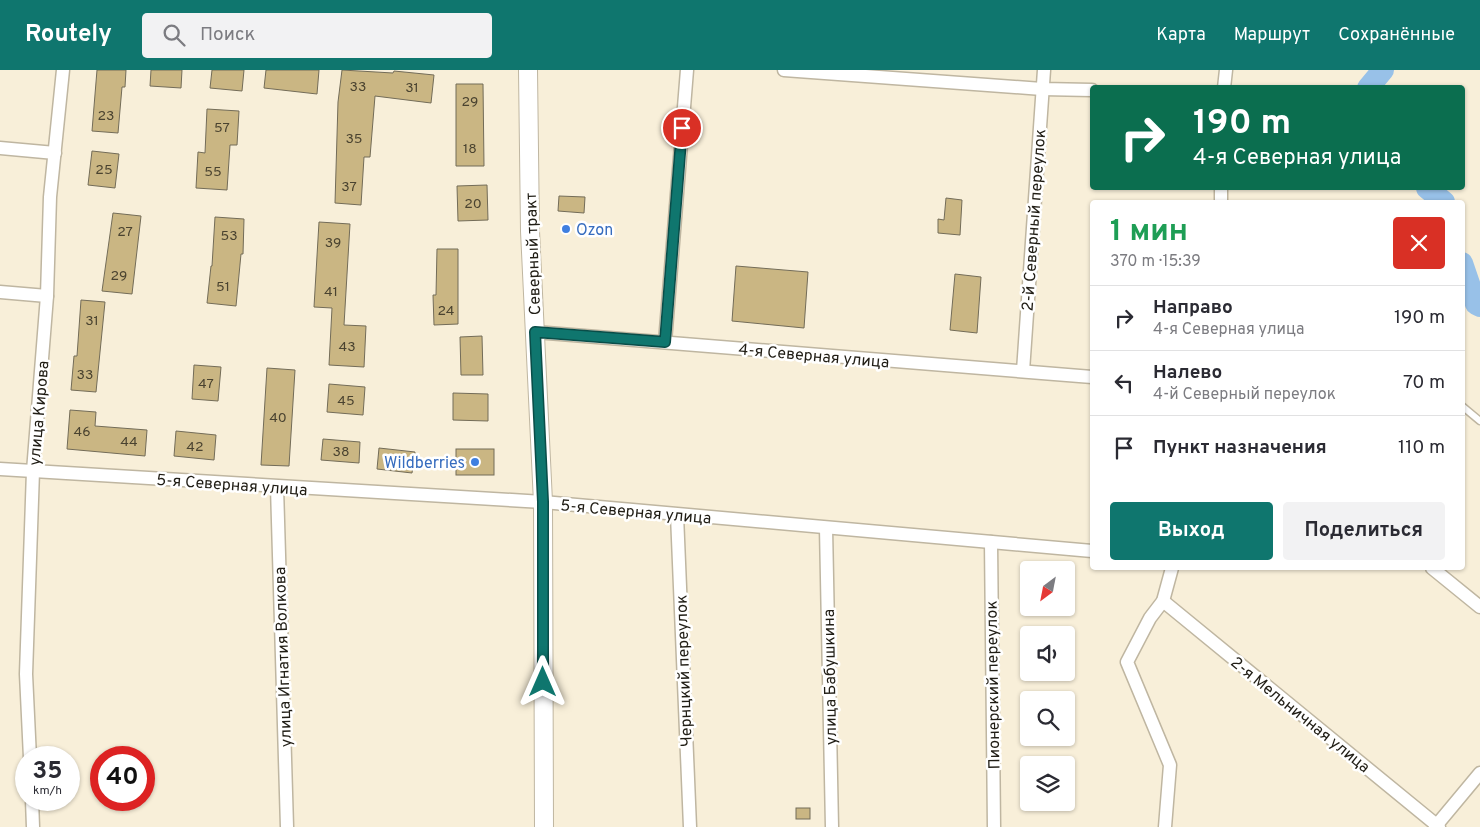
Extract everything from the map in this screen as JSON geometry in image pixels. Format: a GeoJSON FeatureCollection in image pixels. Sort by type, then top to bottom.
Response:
{"type":"FeatureCollection","features":[{"type":"Feature","properties":{"kind":"street","name":"улица Кирова"},"geometry":{"type":"LineString","coordinates":[[29,746],[26,674],[33,471],[48,296],[50,197],[63,70]]}},
{"type":"Feature","properties":{"kind":"street","name":"Северный тракт"},"geometry":{"type":"LineString","coordinates":[[528,70],[530,231],[543,502],[544,827]]}},
{"type":"Feature","properties":{"kind":"street"},"geometry":{"type":"LineString","coordinates":[[665,342],[687,70]]}},
{"type":"Feature","properties":{"kind":"street"},"geometry":{"type":"LineString","coordinates":[[784,70],[866,73],[1042,89],[1090,90]]}},
{"type":"Feature","properties":{"kind":"street","name":"2-й Северный переулок"},"geometry":{"type":"LineString","coordinates":[[1023,370],[1044,70]]}},
{"type":"Feature","properties":{"kind":"street"},"geometry":{"type":"LineString","coordinates":[[1224,85],[1226,70]]}},
{"type":"Feature","properties":{"kind":"street"},"geometry":{"type":"LineString","coordinates":[[0,148],[55,153]]}},
{"type":"Feature","properties":{"kind":"street"},"geometry":{"type":"LineString","coordinates":[[0,292],[48,296]]}},
{"type":"Feature","properties":{"kind":"street","name":"4-я Северная улица"},"geometry":{"type":"LineString","coordinates":[[535,332],[1090,377]]}},
{"type":"Feature","properties":{"kind":"street","name":"5-я Северная улица"},"geometry":{"type":"LineString","coordinates":[[0,469],[543,502],[1090,551]]}},
{"type":"Feature","properties":{"kind":"street","name":"улица Игнатия Волкова"},"geometry":{"type":"LineString","coordinates":[[277,487],[287,827]]}},
{"type":"Feature","properties":{"kind":"street","name":"Чернцкий переулок"},"geometry":{"type":"LineString","coordinates":[[677,515],[690,827]]}},
{"type":"Feature","properties":{"kind":"street","name":"улица Бабушкина"},"geometry":{"type":"LineString","coordinates":[[826,528],[832,827]]}},
{"type":"Feature","properties":{"kind":"street","name":"Пионерский переулок"},"geometry":{"type":"LineString","coordinates":[[991,542],[994,827]]}},
{"type":"Feature","properties":{"kind":"street"},"geometry":{"type":"LineString","coordinates":[[1166,827],[1170,765],[1127,662],[1150,618],[1163,601],[1171,570]]}},
{"type":"Feature","properties":{"kind":"street"},"geometry":{"type":"LineString","coordinates":[[1434,570],[1480,607]]}},
{"type":"Feature","properties":{"kind":"street","name":"2-я Мельничная улица"},"geometry":{"type":"LineString","coordinates":[[1163,601],[1436,826]]}},
{"type":"Feature","properties":{"kind":"street"},"geometry":{"type":"LineString","coordinates":[[1436,826],[1480,774]]}},
{"type":"Feature","properties":{"kind":"street"},"geometry":{"type":"LineString","coordinates":[[32,811],[33,827]]}},
{"type":"Feature","properties":{"kind":"lane"},"geometry":{"type":"LineString","coordinates":[[1465,408],[1480,421]]}},
{"type":"Feature","properties":{"kind":"building"},"geometry":{"type":"Polygon","coordinates":[[[97,70],[126,70],[125,87],[122,87],[118,133],[92,131],[97,70]]]}},
{"type":"Feature","properties":{"kind":"building"},"geometry":{"type":"Polygon","coordinates":[[[151,70],[182,70],[181,88],[150,86],[151,70]]]}},
{"type":"Feature","properties":{"kind":"building"},"geometry":{"type":"Polygon","coordinates":[[[212,70],[244,70],[242,91],[210,88],[212,70]]]}},
{"type":"Feature","properties":{"kind":"building"},"geometry":{"type":"Polygon","coordinates":[[[266,70],[319,70],[317,94],[264,88],[266,70]]]}},
{"type":"Feature","properties":{"kind":"building"},"geometry":{"type":"Polygon","coordinates":[[[342,70],[393,73],[394,71],[434,75],[431,103],[375,96],[370,157],[364,157],[361,205],[335,203],[338,102],[342,70]]]}},
{"type":"Feature","properties":{"kind":"building"},"geometry":{"type":"Polygon","coordinates":[[[456,84],[483,84],[484,166],[456,166],[456,84]]]}},
{"type":"Feature","properties":{"kind":"building"},"geometry":{"type":"Polygon","coordinates":[[[207,109],[239,111],[237,145],[230,145],[227,190],[196,188],[198,152],[205,153],[207,109]]]}},
{"type":"Feature","properties":{"kind":"building"},"geometry":{"type":"Polygon","coordinates":[[[92,151],[119,154],[115,188],[88,185],[92,151]]]}},
{"type":"Feature","properties":{"kind":"building"},"geometry":{"type":"Polygon","coordinates":[[[487,185],[488,220],[458,221],[457,186],[487,185]]]}},
{"type":"Feature","properties":{"kind":"building"},"geometry":{"type":"Polygon","coordinates":[[[559,196],[585,197],[584,213],[558,211],[559,196]]]}},
{"type":"Feature","properties":{"kind":"building"},"geometry":{"type":"Polygon","coordinates":[[[946,198],[962,200],[960,235],[938,233],[938,219],[944,220],[946,198]]]}},
{"type":"Feature","properties":{"kind":"building"},"geometry":{"type":"Polygon","coordinates":[[[113,213],[141,216],[132,294],[102,291],[113,213]]]}},
{"type":"Feature","properties":{"kind":"building"},"geometry":{"type":"Polygon","coordinates":[[[215,217],[244,219],[243,254],[241,254],[236,306],[207,303],[212,266],[215,217]]]}},
{"type":"Feature","properties":{"kind":"building"},"geometry":{"type":"Polygon","coordinates":[[[319,222],[350,224],[344,325],[366,326],[364,367],[329,365],[332,308],[314,307],[319,222]]]}},
{"type":"Feature","properties":{"kind":"building"},"geometry":{"type":"Polygon","coordinates":[[[437,249],[458,249],[458,324],[434,325],[433,295],[436,295],[437,249]]]}},
{"type":"Feature","properties":{"kind":"building"},"geometry":{"type":"Polygon","coordinates":[[[736,266],[808,272],[804,328],[732,321],[736,266]]]}},
{"type":"Feature","properties":{"kind":"building"},"geometry":{"type":"Polygon","coordinates":[[[955,274],[981,277],[977,333],[950,330],[955,274]]]}},
{"type":"Feature","properties":{"kind":"building"},"geometry":{"type":"Polygon","coordinates":[[[81,300],[105,302],[96,392],[71,390],[74,356],[77,356],[81,300]]]}},
{"type":"Feature","properties":{"kind":"building"},"geometry":{"type":"Polygon","coordinates":[[[482,336],[483,375],[461,375],[460,337],[482,336]]]}},
{"type":"Feature","properties":{"kind":"building"},"geometry":{"type":"Polygon","coordinates":[[[194,365],[221,367],[218,401],[192,399],[194,365]]]}},
{"type":"Feature","properties":{"kind":"building"},"geometry":{"type":"Polygon","coordinates":[[[267,368],[295,370],[289,466],[261,465],[267,368]]]}},
{"type":"Feature","properties":{"kind":"building"},"geometry":{"type":"Polygon","coordinates":[[[329,384],[365,387],[363,415],[327,412],[329,384]]]}},
{"type":"Feature","properties":{"kind":"building"},"geometry":{"type":"Polygon","coordinates":[[[453,393],[488,394],[488,421],[453,420],[453,393]]]}},
{"type":"Feature","properties":{"kind":"building"},"geometry":{"type":"Polygon","coordinates":[[[70,410],[96,412],[95,426],[147,430],[145,456],[67,449],[70,410]]]}},
{"type":"Feature","properties":{"kind":"building"},"geometry":{"type":"Polygon","coordinates":[[[176,431],[216,435],[214,460],[174,456],[176,431]]]}},
{"type":"Feature","properties":{"kind":"building"},"geometry":{"type":"Polygon","coordinates":[[[323,439],[360,442],[359,463],[321,460],[323,439]]]}},
{"type":"Feature","properties":{"kind":"building"},"geometry":{"type":"Polygon","coordinates":[[[379,448],[415,452],[412,473],[377,469],[379,448]]]}},
{"type":"Feature","properties":{"kind":"building","name":"Wildberries"},"geometry":{"type":"Polygon","coordinates":[[[456,449],[494,449],[494,475],[456,475],[456,449]]]}},
{"type":"Feature","properties":{"kind":"building"},"geometry":{"type":"Polygon","coordinates":[[[796,808],[810,808],[810,819],[796,819],[796,808]]]}},
{"type":"Feature","properties":{"kind":"waterway"},"geometry":{"type":"LineString","coordinates":[[1370,85],[1383,70]]}},
{"type":"Feature","properties":{"kind":"waterway"},"geometry":{"type":"LineString","coordinates":[[1429,190],[1442,200]]}},
{"type":"Feature","properties":{"kind":"waterway"},"geometry":{"type":"LineString","coordinates":[[1465,272],[1476,304],[1480,306]]}},
{"type":"Feature","properties":{"kind":"place","name":"Ozon"},"geometry":{"type":"Point","coordinates":[566,229]}},
{"type":"Feature","properties":{"kind":"place","name":"Wildberries"},"geometry":{"type":"Point","coordinates":[475,462]}},
{"type":"Feature","properties":{"kind":"route"},"geometry":{"type":"LineString","coordinates":[[543,682],[543,502],[535,332],[665,342],[682,128]]}}]}
